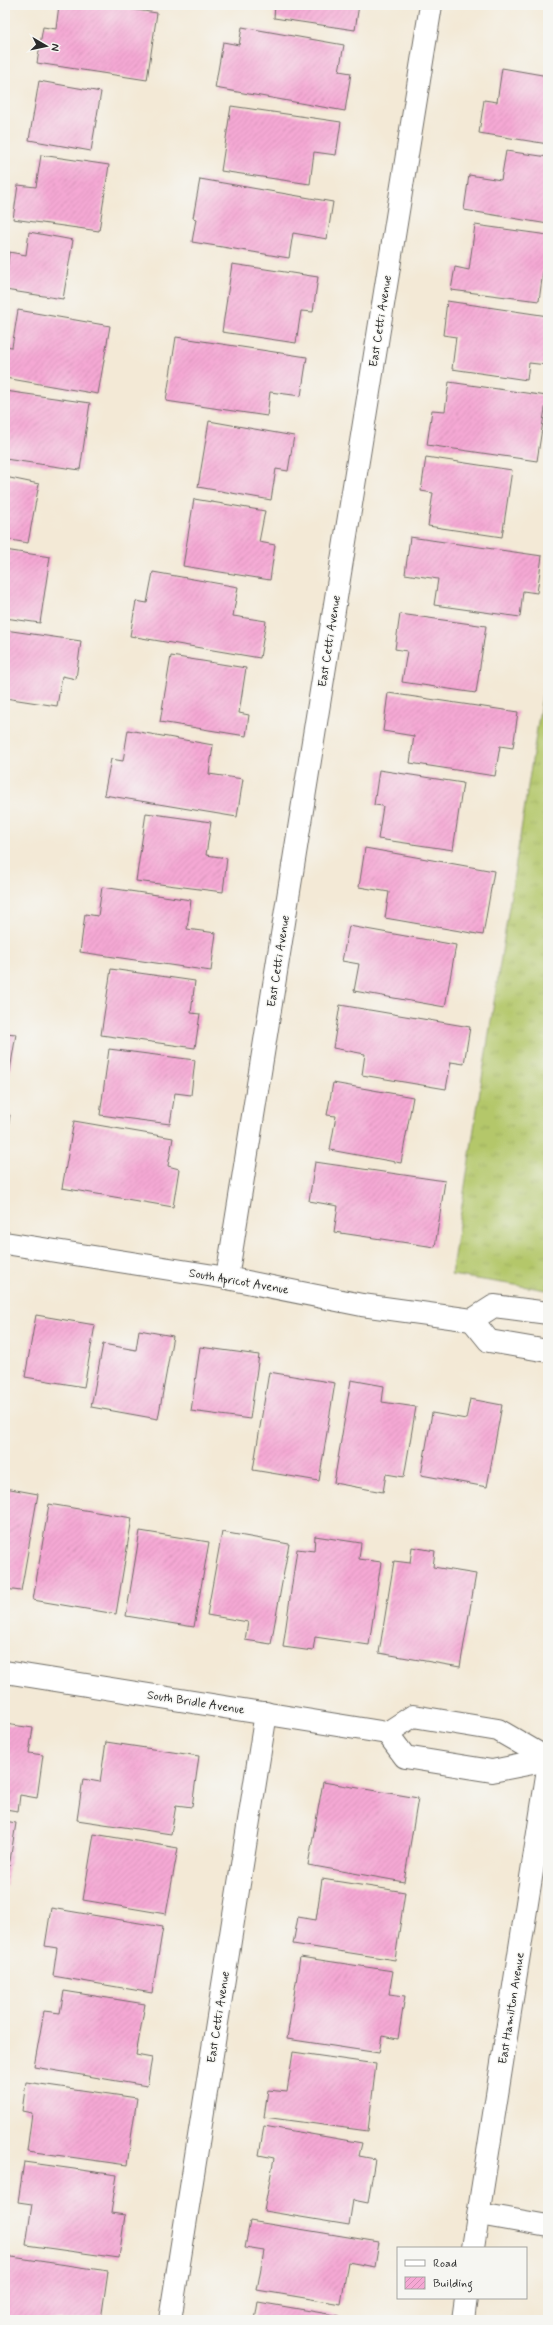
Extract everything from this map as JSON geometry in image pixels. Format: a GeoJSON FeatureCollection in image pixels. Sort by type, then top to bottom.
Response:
{"type":"FeatureCollection","features":[{"type":"Feature","properties":{"kind":"street","name":"East Cetti Avenue"},"geometry":{"type":"LineString","coordinates":[[228,1278],[430,5]]}},
{"type":"Feature","properties":{"kind":"street","name":"South Apricot Avenue"},"geometry":{"type":"LineString","coordinates":[[5,1243],[228,1278],[362,1305],[472,1320]]}},
{"type":"Feature","properties":{"kind":"street"},"geometry":{"type":"LineString","coordinates":[[548,1313],[494,1306],[472,1320],[489,1341],[548,1351]]}},
{"type":"Feature","properties":{"kind":"street","name":"South Bridle Avenue"},"geometry":{"type":"LineString","coordinates":[[5,1672],[387,1733]]}},
{"type":"Feature","properties":{"kind":"street","name":"East Cetti Avenue"},"geometry":{"type":"LineString","coordinates":[[170,2320],[266,1713]]}},
{"type":"Feature","properties":{"kind":"street"},"geometry":{"type":"LineString","coordinates":[[413,1716],[498,1730],[548,1760],[492,1771],[405,1756],[387,1733],[413,1716]]}},
{"type":"Feature","properties":{"kind":"street","name":"East Hamilton Avenue"},"geometry":{"type":"LineString","coordinates":[[474,2247],[548,1769]]}},
{"type":"Feature","properties":{"kind":"street"},"geometry":{"type":"LineString","coordinates":[[479,2214],[548,2226]]}},
{"type":"Feature","properties":{"kind":"street"},"geometry":{"type":"LineString","coordinates":[[463,2320],[466,2299]]}},
{"type":"Feature","properties":{"kind":"green space"},"geometry":{"type":"Polygon","coordinates":[[[548,659],[548,1290],[547,1290],[451,1275],[548,659]]]}},
{"type":"Feature","properties":{"kind":"building"},"geometry":{"type":"Polygon","coordinates":[[[59,5],[102,5],[157,13],[147,80],[37,63],[43,27],[56,29],[59,5]]]}},
{"type":"Feature","properties":{"kind":"building"},"geometry":{"type":"Polygon","coordinates":[[[275,5],[359,5],[355,30],[274,18],[275,5]]]}},
{"type":"Feature","properties":{"kind":"building"},"geometry":{"type":"Polygon","coordinates":[[[242,27],[344,45],[339,71],[351,73],[345,111],[215,88],[223,42],[239,45],[242,27]]]}},
{"type":"Feature","properties":{"kind":"building"},"geometry":{"type":"Polygon","coordinates":[[[502,68],[548,76],[548,144],[479,133],[484,100],[497,102],[502,68]]]}},
{"type":"Feature","properties":{"kind":"building"},"geometry":{"type":"Polygon","coordinates":[[[39,81],[101,92],[91,151],[29,140],[39,81]]]}},
{"type":"Feature","properties":{"kind":"building"},"geometry":{"type":"Polygon","coordinates":[[[231,106],[341,122],[336,155],[314,152],[310,184],[221,171],[231,106]]]}},
{"type":"Feature","properties":{"kind":"building"},"geometry":{"type":"Polygon","coordinates":[[[506,151],[548,157],[548,224],[464,210],[469,175],[501,180],[506,151]]]}},
{"type":"Feature","properties":{"kind":"building"},"geometry":{"type":"Polygon","coordinates":[[[41,155],[109,165],[99,231],[13,219],[18,185],[36,187],[41,155]]]}},
{"type":"Feature","properties":{"kind":"building"},"geometry":{"type":"Polygon","coordinates":[[[200,179],[333,202],[327,239],[293,233],[289,258],[192,242],[196,219],[193,218],[200,179]]]}},
{"type":"Feature","properties":{"kind":"building"},"geometry":{"type":"Polygon","coordinates":[[[475,225],[548,235],[539,301],[451,290],[455,267],[469,270],[475,225]]]}},
{"type":"Feature","properties":{"kind":"building"},"geometry":{"type":"Polygon","coordinates":[[[29,232],[73,240],[63,299],[5,290],[9,252],[26,255],[29,232]]]}},
{"type":"Feature","properties":{"kind":"building"},"geometry":{"type":"Polygon","coordinates":[[[232,264],[318,277],[313,312],[301,311],[296,343],[222,332],[232,264]]]}},
{"type":"Feature","properties":{"kind":"building"},"geometry":{"type":"Polygon","coordinates":[[[447,301],[548,316],[547,365],[529,363],[527,380],[452,369],[456,337],[443,335],[447,301]]]}},
{"type":"Feature","properties":{"kind":"building"},"geometry":{"type":"Polygon","coordinates":[[[18,310],[110,326],[98,394],[5,378],[5,346],[12,347],[18,310]]]}},
{"type":"Feature","properties":{"kind":"building"},"geometry":{"type":"Polygon","coordinates":[[[176,337],[307,357],[301,396],[270,392],[267,416],[166,401],[176,337]]]}},
{"type":"Feature","properties":{"kind":"building"},"geometry":{"type":"Polygon","coordinates":[[[449,382],[547,396],[537,461],[427,445],[432,410],[445,411],[449,382]]]}},
{"type":"Feature","properties":{"kind":"building"},"geometry":{"type":"Polygon","coordinates":[[[5,391],[90,403],[80,470],[5,459],[5,391]]]}},
{"type":"Feature","properties":{"kind":"building"},"geometry":{"type":"Polygon","coordinates":[[[209,421],[294,436],[288,471],[276,469],[271,500],[198,487],[209,421]]]}},
{"type":"Feature","properties":{"kind":"building"},"geometry":{"type":"Polygon","coordinates":[[[426,457],[512,470],[502,537],[428,526],[433,493],[421,491],[426,457]]]}},
{"type":"Feature","properties":{"kind":"building"},"geometry":{"type":"Polygon","coordinates":[[[5,477],[39,484],[28,543],[5,539],[5,477]]]}},
{"type":"Feature","properties":{"kind":"building"},"geometry":{"type":"Polygon","coordinates":[[[194,499],[265,511],[259,542],[275,545],[270,580],[183,566],[194,499]]]}},
{"type":"Feature","properties":{"kind":"building"},"geometry":{"type":"Polygon","coordinates":[[[410,537],[542,556],[537,593],[523,591],[520,617],[434,605],[438,579],[405,574],[410,537]]]}},
{"type":"Feature","properties":{"kind":"building"},"geometry":{"type":"Polygon","coordinates":[[[5,550],[50,557],[40,623],[5,618],[5,550]]]}},
{"type":"Feature","properties":{"kind":"building"},"geometry":{"type":"Polygon","coordinates":[[[153,572],[238,587],[233,616],[266,621],[260,658],[130,636],[136,601],[147,603],[153,572]]]}},
{"type":"Feature","properties":{"kind":"building"},"geometry":{"type":"Polygon","coordinates":[[[400,614],[486,626],[476,693],[402,682],[407,651],[395,649],[400,614]]]}},
{"type":"Feature","properties":{"kind":"building"},"geometry":{"type":"Polygon","coordinates":[[[5,630],[81,641],[76,679],[62,676],[57,706],[5,698],[5,630]]]}},
{"type":"Feature","properties":{"kind":"building"},"geometry":{"type":"Polygon","coordinates":[[[171,656],[246,668],[239,713],[249,715],[246,736],[160,722],[171,656]]]}},
{"type":"Feature","properties":{"kind":"building"},"geometry":{"type":"Polygon","coordinates":[[[388,693],[518,712],[513,748],[500,746],[495,776],[410,763],[414,736],[383,731],[388,693]]]}},
{"type":"Feature","properties":{"kind":"building"},"geometry":{"type":"Polygon","coordinates":[[[128,730],[213,745],[209,774],[243,779],[237,817],[104,795],[111,759],[123,761],[128,730]]]}},
{"type":"Feature","properties":{"kind":"building"},"geometry":{"type":"Polygon","coordinates":[[[379,770],[463,783],[453,850],[378,839],[383,806],[374,805],[379,770]]]}},
{"type":"Feature","properties":{"kind":"building"},"geometry":{"type":"Polygon","coordinates":[[[146,813],[211,822],[206,855],[227,858],[223,892],[136,881],[146,813]]]}},
{"type":"Feature","properties":{"kind":"building"},"geometry":{"type":"Polygon","coordinates":[[[365,848],[494,871],[483,935],[385,918],[389,892],[359,887],[365,848]]]}},
{"type":"Feature","properties":{"kind":"building"},"geometry":{"type":"Polygon","coordinates":[[[102,887],[191,900],[187,929],[216,933],[211,971],[80,952],[85,914],[98,916],[102,887]]]}},
{"type":"Feature","properties":{"kind":"building"},"geometry":{"type":"Polygon","coordinates":[[[349,926],[456,945],[445,1007],[354,991],[359,964],[342,961],[349,926]]]}},
{"type":"Feature","properties":{"kind":"building"},"geometry":{"type":"Polygon","coordinates":[[[111,969],[195,981],[191,1013],[200,1014],[195,1048],[101,1035],[111,969]]]}},
{"type":"Feature","properties":{"kind":"building"},"geometry":{"type":"Polygon","coordinates":[[[340,1005],[470,1027],[464,1064],[451,1062],[446,1089],[362,1075],[365,1054],[333,1048],[340,1005]]]}},
{"type":"Feature","properties":{"kind":"building"},"geometry":{"type":"Polygon","coordinates":[[[5,1033],[16,1034],[6,1094],[5,1094],[5,1033]]]}},
{"type":"Feature","properties":{"kind":"building"},"geometry":{"type":"Polygon","coordinates":[[[109,1049],[195,1060],[191,1095],[175,1093],[170,1124],[100,1115],[109,1049]]]}},
{"type":"Feature","properties":{"kind":"building"},"geometry":{"type":"Polygon","coordinates":[[[333,1083],[413,1097],[401,1163],[330,1150],[336,1116],[327,1115],[333,1083]]]}},
{"type":"Feature","properties":{"kind":"building"},"geometry":{"type":"Polygon","coordinates":[[[5,1114],[10,1115],[6,1140],[5,1140],[5,1114]]]}},
{"type":"Feature","properties":{"kind":"building"},"geometry":{"type":"Polygon","coordinates":[[[74,1121],[173,1138],[168,1166],[179,1169],[173,1207],[62,1188],[74,1121]]]}},
{"type":"Feature","properties":{"kind":"building"},"geometry":{"type":"Polygon","coordinates":[[[315,1162],[445,1181],[435,1247],[334,1232],[338,1206],[309,1201],[315,1162]]]}},
{"type":"Feature","properties":{"kind":"building"},"geometry":{"type":"Polygon","coordinates":[[[36,1315],[95,1325],[84,1387],[25,1377],[36,1315]]]}},
{"type":"Feature","properties":{"kind":"building"},"geometry":{"type":"Polygon","coordinates":[[[139,1330],[173,1336],[158,1419],[91,1407],[103,1344],[136,1350],[139,1330]]]}},
{"type":"Feature","properties":{"kind":"building"},"geometry":{"type":"Polygon","coordinates":[[[200,1347],[259,1355],[250,1419],[191,1411],[200,1347]]]}},
{"type":"Feature","properties":{"kind":"building"},"geometry":{"type":"Polygon","coordinates":[[[269,1372],[335,1383],[319,1481],[253,1470],[269,1372]]]}},
{"type":"Feature","properties":{"kind":"building"},"geometry":{"type":"Polygon","coordinates":[[[351,1380],[384,1386],[382,1402],[416,1407],[404,1477],[386,1474],[383,1492],[334,1483],[351,1380]]]}},
{"type":"Feature","properties":{"kind":"building"},"geometry":{"type":"Polygon","coordinates":[[[470,1399],[502,1405],[487,1487],[421,1475],[432,1413],[466,1419],[470,1399]]]}},
{"type":"Feature","properties":{"kind":"building"},"geometry":{"type":"Polygon","coordinates":[[[5,1488],[38,1494],[21,1591],[5,1589],[5,1488]]]}},
{"type":"Feature","properties":{"kind":"building"},"geometry":{"type":"Polygon","coordinates":[[[49,1504],[132,1518],[116,1614],[33,1600],[49,1504]]]}},
{"type":"Feature","properties":{"kind":"building"},"geometry":{"type":"Polygon","coordinates":[[[140,1531],[209,1542],[194,1627],[126,1616],[140,1531]]]}},
{"type":"Feature","properties":{"kind":"building"},"geometry":{"type":"Polygon","coordinates":[[[222,1532],[289,1544],[271,1644],[245,1640],[248,1622],[207,1615],[222,1532]]]}},
{"type":"Feature","properties":{"kind":"building"},"geometry":{"type":"Polygon","coordinates":[[[315,1536],[361,1543],[359,1559],[381,1562],[369,1645],[315,1637],[313,1651],[283,1647],[297,1549],[314,1551],[315,1536]]]}},
{"type":"Feature","properties":{"kind":"building"},"geometry":{"type":"Polygon","coordinates":[[[412,1547],[435,1551],[433,1567],[476,1574],[460,1667],[379,1653],[394,1561],[410,1563],[412,1547]]]}},
{"type":"Feature","properties":{"kind":"building"},"geometry":{"type":"Polygon","coordinates":[[[5,1724],[33,1728],[29,1753],[43,1755],[37,1798],[20,1795],[18,1811],[5,1809],[5,1724]]]}},
{"type":"Feature","properties":{"kind":"building"},"geometry":{"type":"Polygon","coordinates":[[[106,1742],[199,1756],[192,1807],[176,1805],[171,1834],[77,1820],[83,1779],[100,1782],[106,1742]]]}},
{"type":"Feature","properties":{"kind":"building"},"geometry":{"type":"Polygon","coordinates":[[[323,1782],[418,1798],[404,1882],[308,1865],[323,1782]]]}},
{"type":"Feature","properties":{"kind":"building"},"geometry":{"type":"Polygon","coordinates":[[[5,1821],[16,1823],[6,1886],[5,1886],[5,1821]]]}},
{"type":"Feature","properties":{"kind":"building"},"geometry":{"type":"Polygon","coordinates":[[[94,1834],[178,1848],[166,1914],[83,1900],[94,1834]]]}},
{"type":"Feature","properties":{"kind":"building"},"geometry":{"type":"Polygon","coordinates":[[[322,1879],[405,1892],[395,1960],[293,1944],[298,1917],[316,1920],[322,1879]]]}},
{"type":"Feature","properties":{"kind":"building"},"geometry":{"type":"Polygon","coordinates":[[[51,1908],[163,1927],[152,1993],[53,1976],[57,1948],[45,1946],[51,1908]]]}},
{"type":"Feature","properties":{"kind":"building"},"geometry":{"type":"Polygon","coordinates":[[[300,1957],[393,1971],[389,1994],[405,1996],[398,2039],[382,2036],[379,2053],[287,2039],[300,1957]]]}},
{"type":"Feature","properties":{"kind":"building"},"geometry":{"type":"Polygon","coordinates":[[[64,1991],[145,2004],[136,2055],[152,2058],[147,2086],[34,2067],[44,2011],[60,2013],[64,1991]]]}},
{"type":"Feature","properties":{"kind":"building"},"geometry":{"type":"Polygon","coordinates":[[[293,2052],[376,2064],[368,2131],[264,2117],[268,2090],[287,2092],[293,2052]]]}},
{"type":"Feature","properties":{"kind":"building"},"geometry":{"type":"Polygon","coordinates":[[[26,2082],[137,2098],[127,2165],[27,2151],[32,2113],[22,2111],[26,2082]]]}},
{"type":"Feature","properties":{"kind":"building"},"geometry":{"type":"Polygon","coordinates":[[[264,2126],[362,2143],[359,2156],[375,2159],[368,2203],[353,2200],[349,2225],[264,2211],[274,2158],[259,2155],[264,2126]]]}},
{"type":"Feature","properties":{"kind":"building"},"geometry":{"type":"Polygon","coordinates":[[[24,2162],[117,2175],[111,2213],[125,2215],[119,2258],[26,2245],[32,2204],[18,2202],[24,2162]]]}},
{"type":"Feature","properties":{"kind":"building"},"geometry":{"type":"Polygon","coordinates":[[[250,2221],[379,2242],[375,2267],[348,2262],[341,2304],[257,2290],[264,2251],[245,2248],[250,2221]]]}},
{"type":"Feature","properties":{"kind":"building"},"geometry":{"type":"Polygon","coordinates":[[[5,2256],[108,2271],[101,2320],[5,2320],[5,2256]]]}},
{"type":"Feature","properties":{"kind":"building"},"geometry":{"type":"Polygon","coordinates":[[[258,2302],[340,2316],[339,2320],[255,2320],[258,2302]]]}}]}
